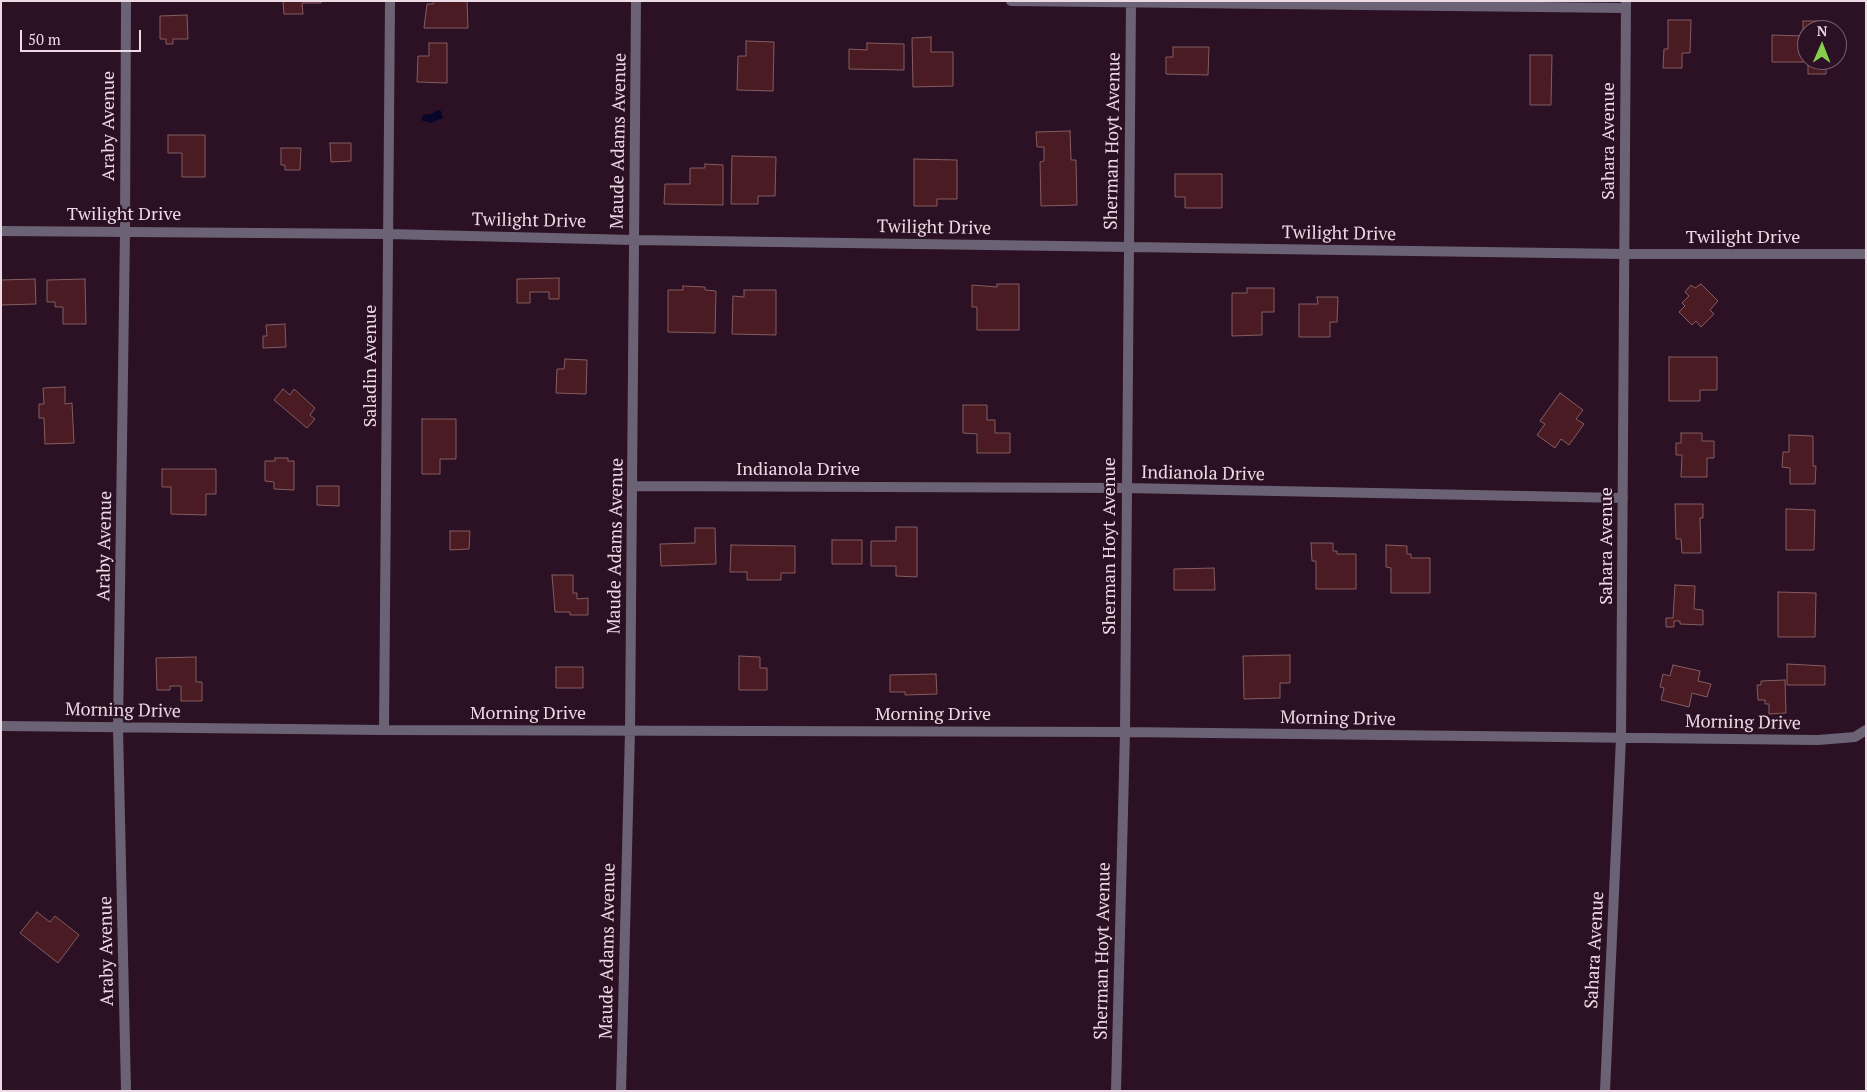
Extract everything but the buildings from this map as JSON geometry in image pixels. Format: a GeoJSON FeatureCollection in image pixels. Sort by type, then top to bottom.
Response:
{"type":"FeatureCollection","features":[{"type":"Feature","properties":{"kind":"street","name":"Araby Avenue"},"geometry":{"type":"LineString","coordinates":[[126,1],[125,232],[118,728],[126,1091]]}},
{"type":"Feature","properties":{"kind":"street","name":"Saladin Avenue"},"geometry":{"type":"LineString","coordinates":[[384,730],[390,1]]}},
{"type":"Feature","properties":{"kind":"street","name":"Maude Adams Avenue"},"geometry":{"type":"LineString","coordinates":[[621,1091],[630,731],[636,1]]}},
{"type":"Feature","properties":{"kind":"street"},"geometry":{"type":"LineString","coordinates":[[1011,1],[1626,5]]}},
{"type":"Feature","properties":{"kind":"street","name":"Sherman Hoyt Avenue"},"geometry":{"type":"LineString","coordinates":[[1116,1091],[1124,732],[1131,2]]}},
{"type":"Feature","properties":{"kind":"street","name":"Sahara Avenue"},"geometry":{"type":"LineString","coordinates":[[1605,1091],[1621,738],[1626,5]]}},
{"type":"Feature","properties":{"kind":"street","name":"Twilight Drive"},"geometry":{"type":"LineString","coordinates":[[1,231],[388,234],[634,240],[1625,254],[1866,254]]}},
{"type":"Feature","properties":{"kind":"street","name":"Indianola Drive"},"geometry":{"type":"LineString","coordinates":[[633,486],[1126,488],[1623,498]]}},
{"type":"Feature","properties":{"kind":"street","name":"Morning Drive"},"geometry":{"type":"LineString","coordinates":[[1,726],[384,730],[1124,732],[1818,740],[1855,737],[1864,732]]}},
{"type":"Feature","properties":{"kind":"shaded area"},"geometry":{"type":"Polygon","coordinates":[[[437,110],[441,111],[443,118],[430,123],[421,120],[423,115],[432,114],[437,110]]]}}]}
